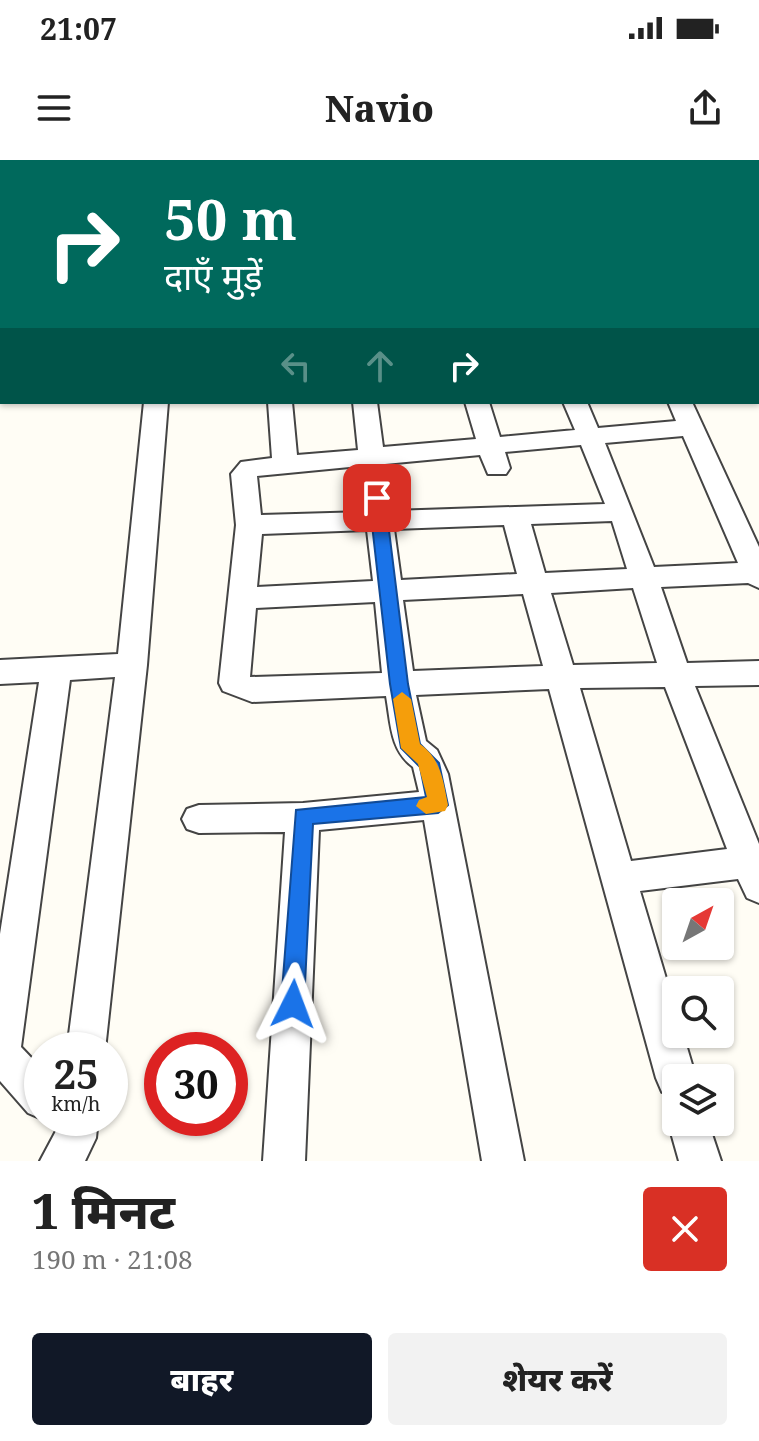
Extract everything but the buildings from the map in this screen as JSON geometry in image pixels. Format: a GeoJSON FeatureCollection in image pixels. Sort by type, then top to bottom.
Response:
{"type":"FeatureCollection","features":[{"type":"Feature","properties":{"kind":"street"},"geometry":{"type":"LineString","coordinates":[[88,1032],[132,665],[156,404]]}},
{"type":"Feature","properties":{"kind":"street"},"geometry":{"type":"LineString","coordinates":[[280,404],[285,463]]}},
{"type":"Feature","properties":{"kind":"street"},"geometry":{"type":"LineString","coordinates":[[365,404],[399,684],[411,748],[429,763],[503,1161]]}},
{"type":"Feature","properties":{"kind":"street"},"geometry":{"type":"LineString","coordinates":[[478,404],[494,457]]}},
{"type":"Feature","properties":{"kind":"street"},"geometry":{"type":"LineString","coordinates":[[576,404],[622,512],[676,676],[756,870],[618,878]]}},
{"type":"Feature","properties":{"kind":"street"},"geometry":{"type":"LineString","coordinates":[[244,598],[758,574],[681,404]]}},
{"type":"Feature","properties":{"kind":"street"},"geometry":{"type":"LineString","coordinates":[[691,427],[589,436],[494,457],[372,455],[256,466],[245,472],[249,525],[244,598],[233,676],[239,686],[252,690],[560,677],[759,673]]}},
{"type":"Feature","properties":{"kind":"street"},"geometry":{"type":"LineString","coordinates":[[249,525],[514,513],[622,512]]}},
{"type":"Feature","properties":{"kind":"street"},"geometry":{"type":"LineString","coordinates":[[514,513],[672,1064]]}},
{"type":"Feature","properties":{"kind":"street"},"geometry":{"type":"LineString","coordinates":[[0,672],[132,665]]}},
{"type":"Feature","properties":{"kind":"street"},"geometry":{"type":"LineString","coordinates":[[24,1079],[0,1052],[56,671]]}},
{"type":"Feature","properties":{"kind":"street"},"geometry":{"type":"LineString","coordinates":[[199,819],[303,817],[438,805]]}},
{"type":"Feature","properties":{"kind":"street"},"geometry":{"type":"LineString","coordinates":[[284,1161],[303,817]]}},
{"type":"Feature","properties":{"kind":"street"},"geometry":{"type":"LineString","coordinates":[[692,1136],[700,1161]]}},
{"type":"Feature","properties":{"kind":"slow traffic"},"geometry":{"type":"LineString","coordinates":[[402,699],[411,748],[426,759],[432,774],[438,805],[426,806]]}},
{"type":"Feature","properties":{"kind":"route"},"geometry":{"type":"LineString","coordinates":[[293,1004],[303,817],[438,805],[429,763],[411,748],[399,684],[377,498]]}}]}
